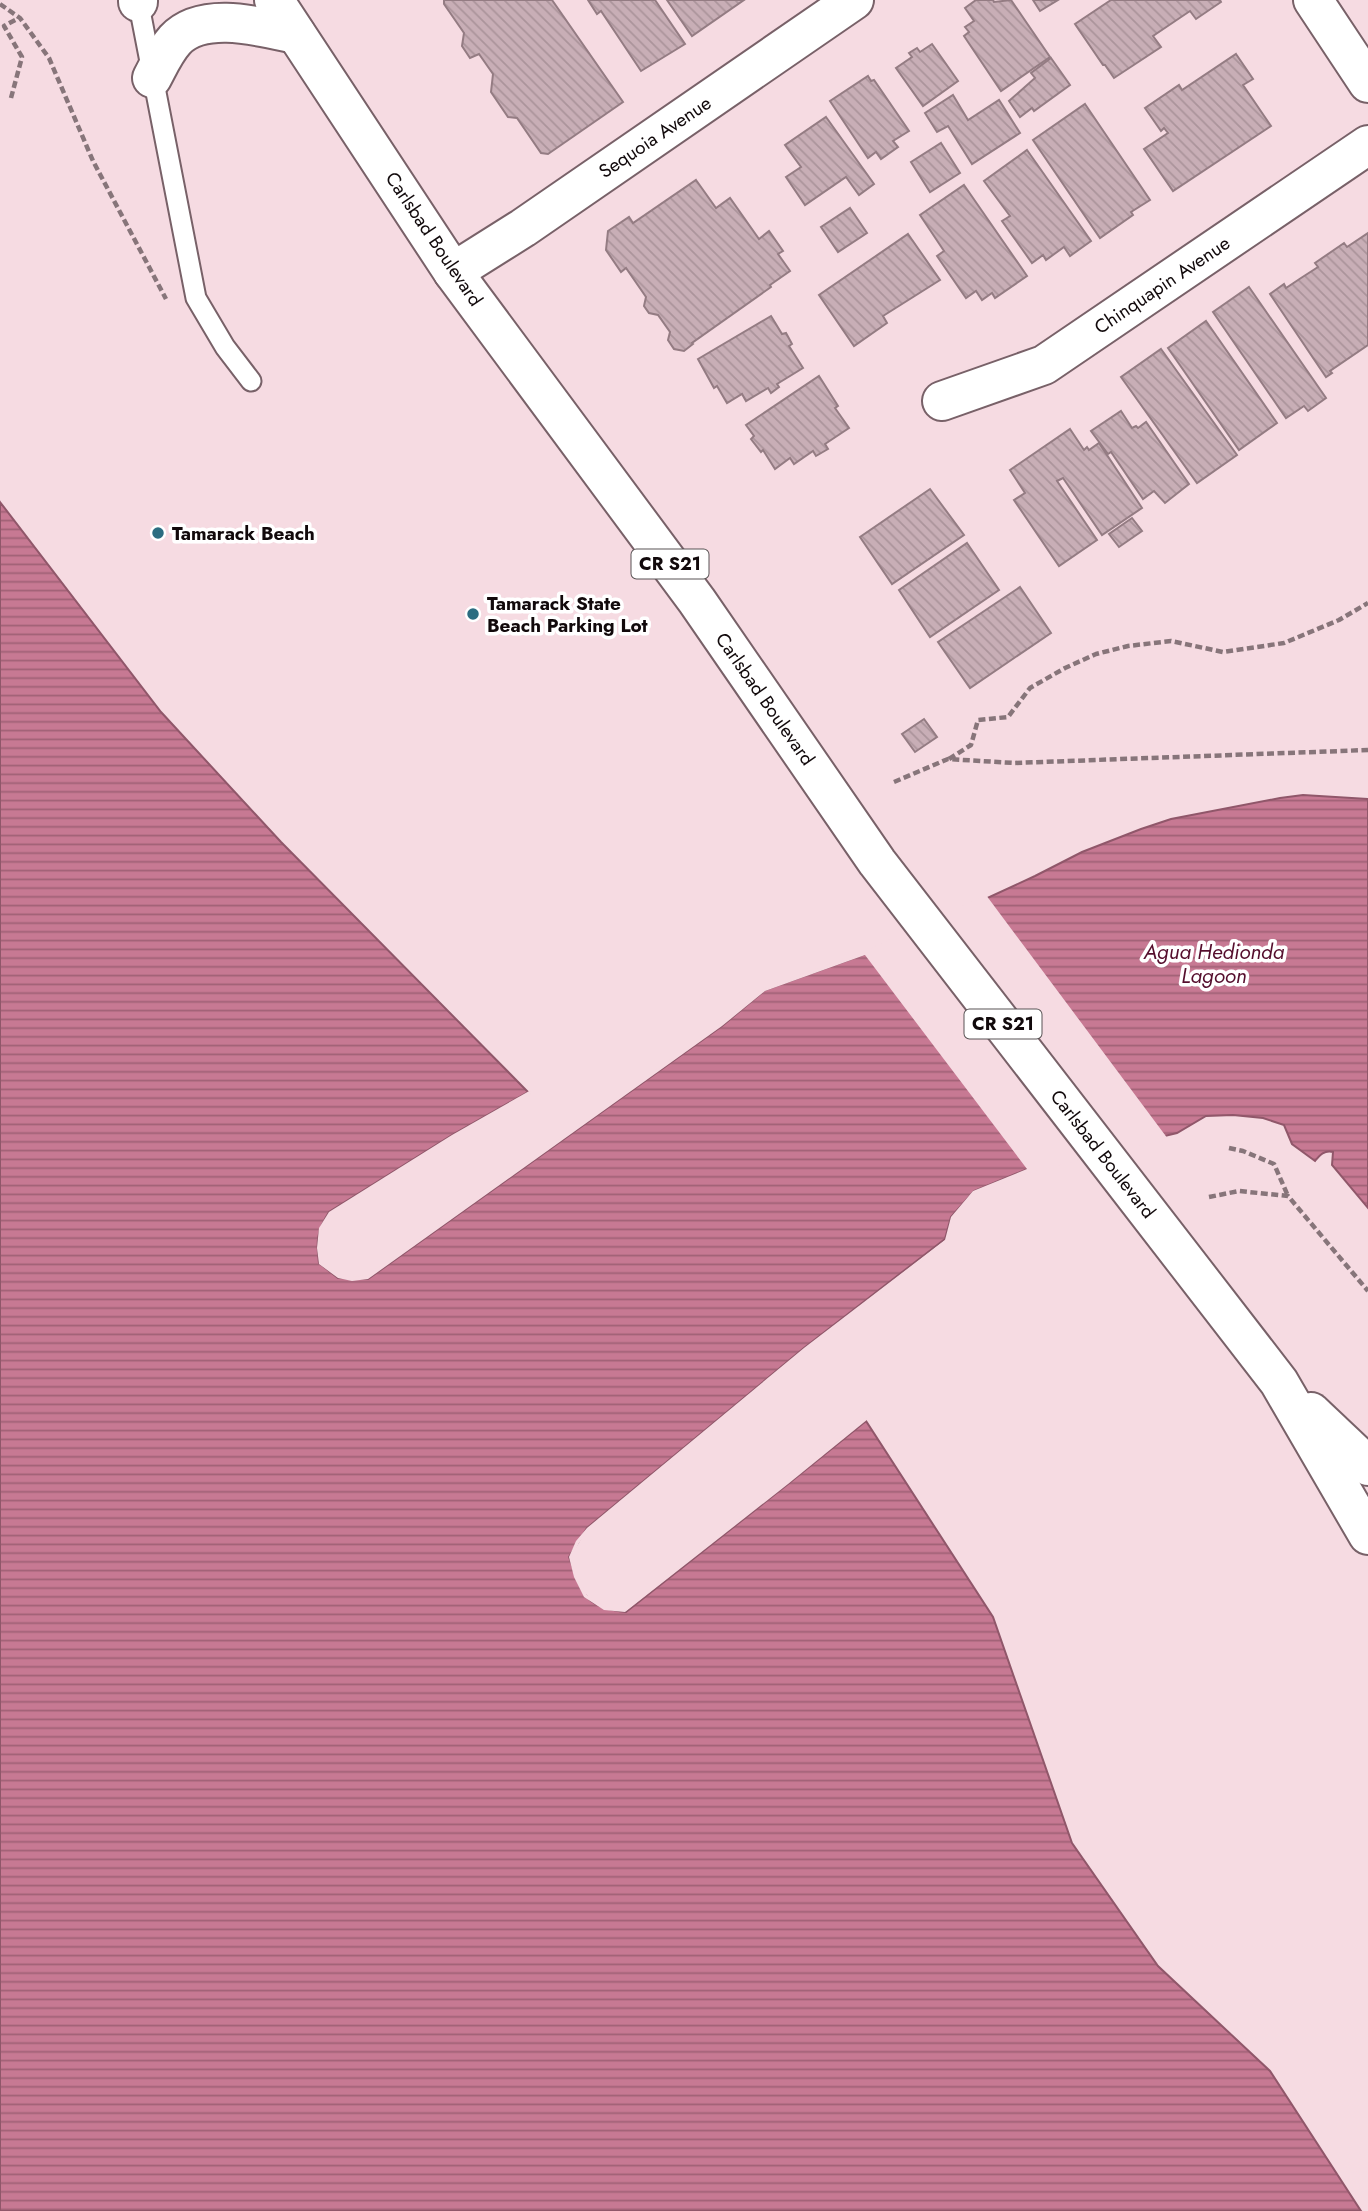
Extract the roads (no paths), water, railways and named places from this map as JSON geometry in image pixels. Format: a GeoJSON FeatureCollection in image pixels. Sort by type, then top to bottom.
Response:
{"type":"FeatureCollection","features":[{"type":"Feature","properties":{"kind":"main road","name":"Carlsbad Boulevard"},"geometry":{"type":"LineString","coordinates":[[274,0],[453,272],[697,601],[877,862],[1279,1382],[1368,1535]]}},
{"type":"Feature","properties":{"kind":"main road","name":"Sequoia Avenue"},"geometry":{"type":"LineString","coordinates":[[453,272],[523,228],[855,0]]}},
{"type":"Feature","properties":{"kind":"main road"},"geometry":{"type":"LineString","coordinates":[[1313,0],[1368,83]]}},
{"type":"Feature","properties":{"kind":"main road"},"geometry":{"type":"LineString","coordinates":[[152,78],[176,38],[197,27],[216,23],[248,24],[296,34]]}},
{"type":"Feature","properties":{"kind":"main road","name":"Chinquapin Avenue"},"geometry":{"type":"LineString","coordinates":[[942,401],[1044,365],[1368,145]]}},
{"type":"Feature","properties":{"kind":"main road","name":"Carlsbad Boulevard"},"geometry":{"type":"LineString","coordinates":[[1279,1382],[1368,1466]]}},
{"type":"Feature","properties":{"kind":"lane"},"geometry":{"type":"LineString","coordinates":[[138,1],[196,298],[225,347],[251,381]]}},
{"type":"Feature","properties":{"kind":"water","name":"Agua Hedionda Lagoon"},"geometry":{"type":"Polygon","coordinates":[[[0,502],[161,712],[281,842],[528,1092],[452,1135],[329,1212],[318,1236],[319,1263],[338,1278],[368,1279],[722,1026],[765,990],[868,953],[1082,852],[1171,819],[1303,795],[1368,799],[1368,1208],[1332,1165],[1333,1152],[1325,1152],[1315,1161],[1292,1144],[1284,1125],[1263,1118],[1233,1115],[1206,1116],[1177,1133],[1030,1168],[974,1191],[951,1217],[945,1239],[804,1348],[587,1528],[569,1557],[582,1589],[592,1602],[611,1610],[626,1612],[866,1421],[993,1617],[1072,1843],[1158,1966],[1270,2071],[1361,2211],[0,2211],[0,502]]]}},
{"type":"Feature","properties":{"kind":"place","name":"Tamarack Beach"},"geometry":{"type":"Point","coordinates":[158,533]}},
{"type":"Feature","properties":{"kind":"place","name":"Tamarack State Beach Parking Lot"},"geometry":{"type":"Point","coordinates":[473,614]}}]}
